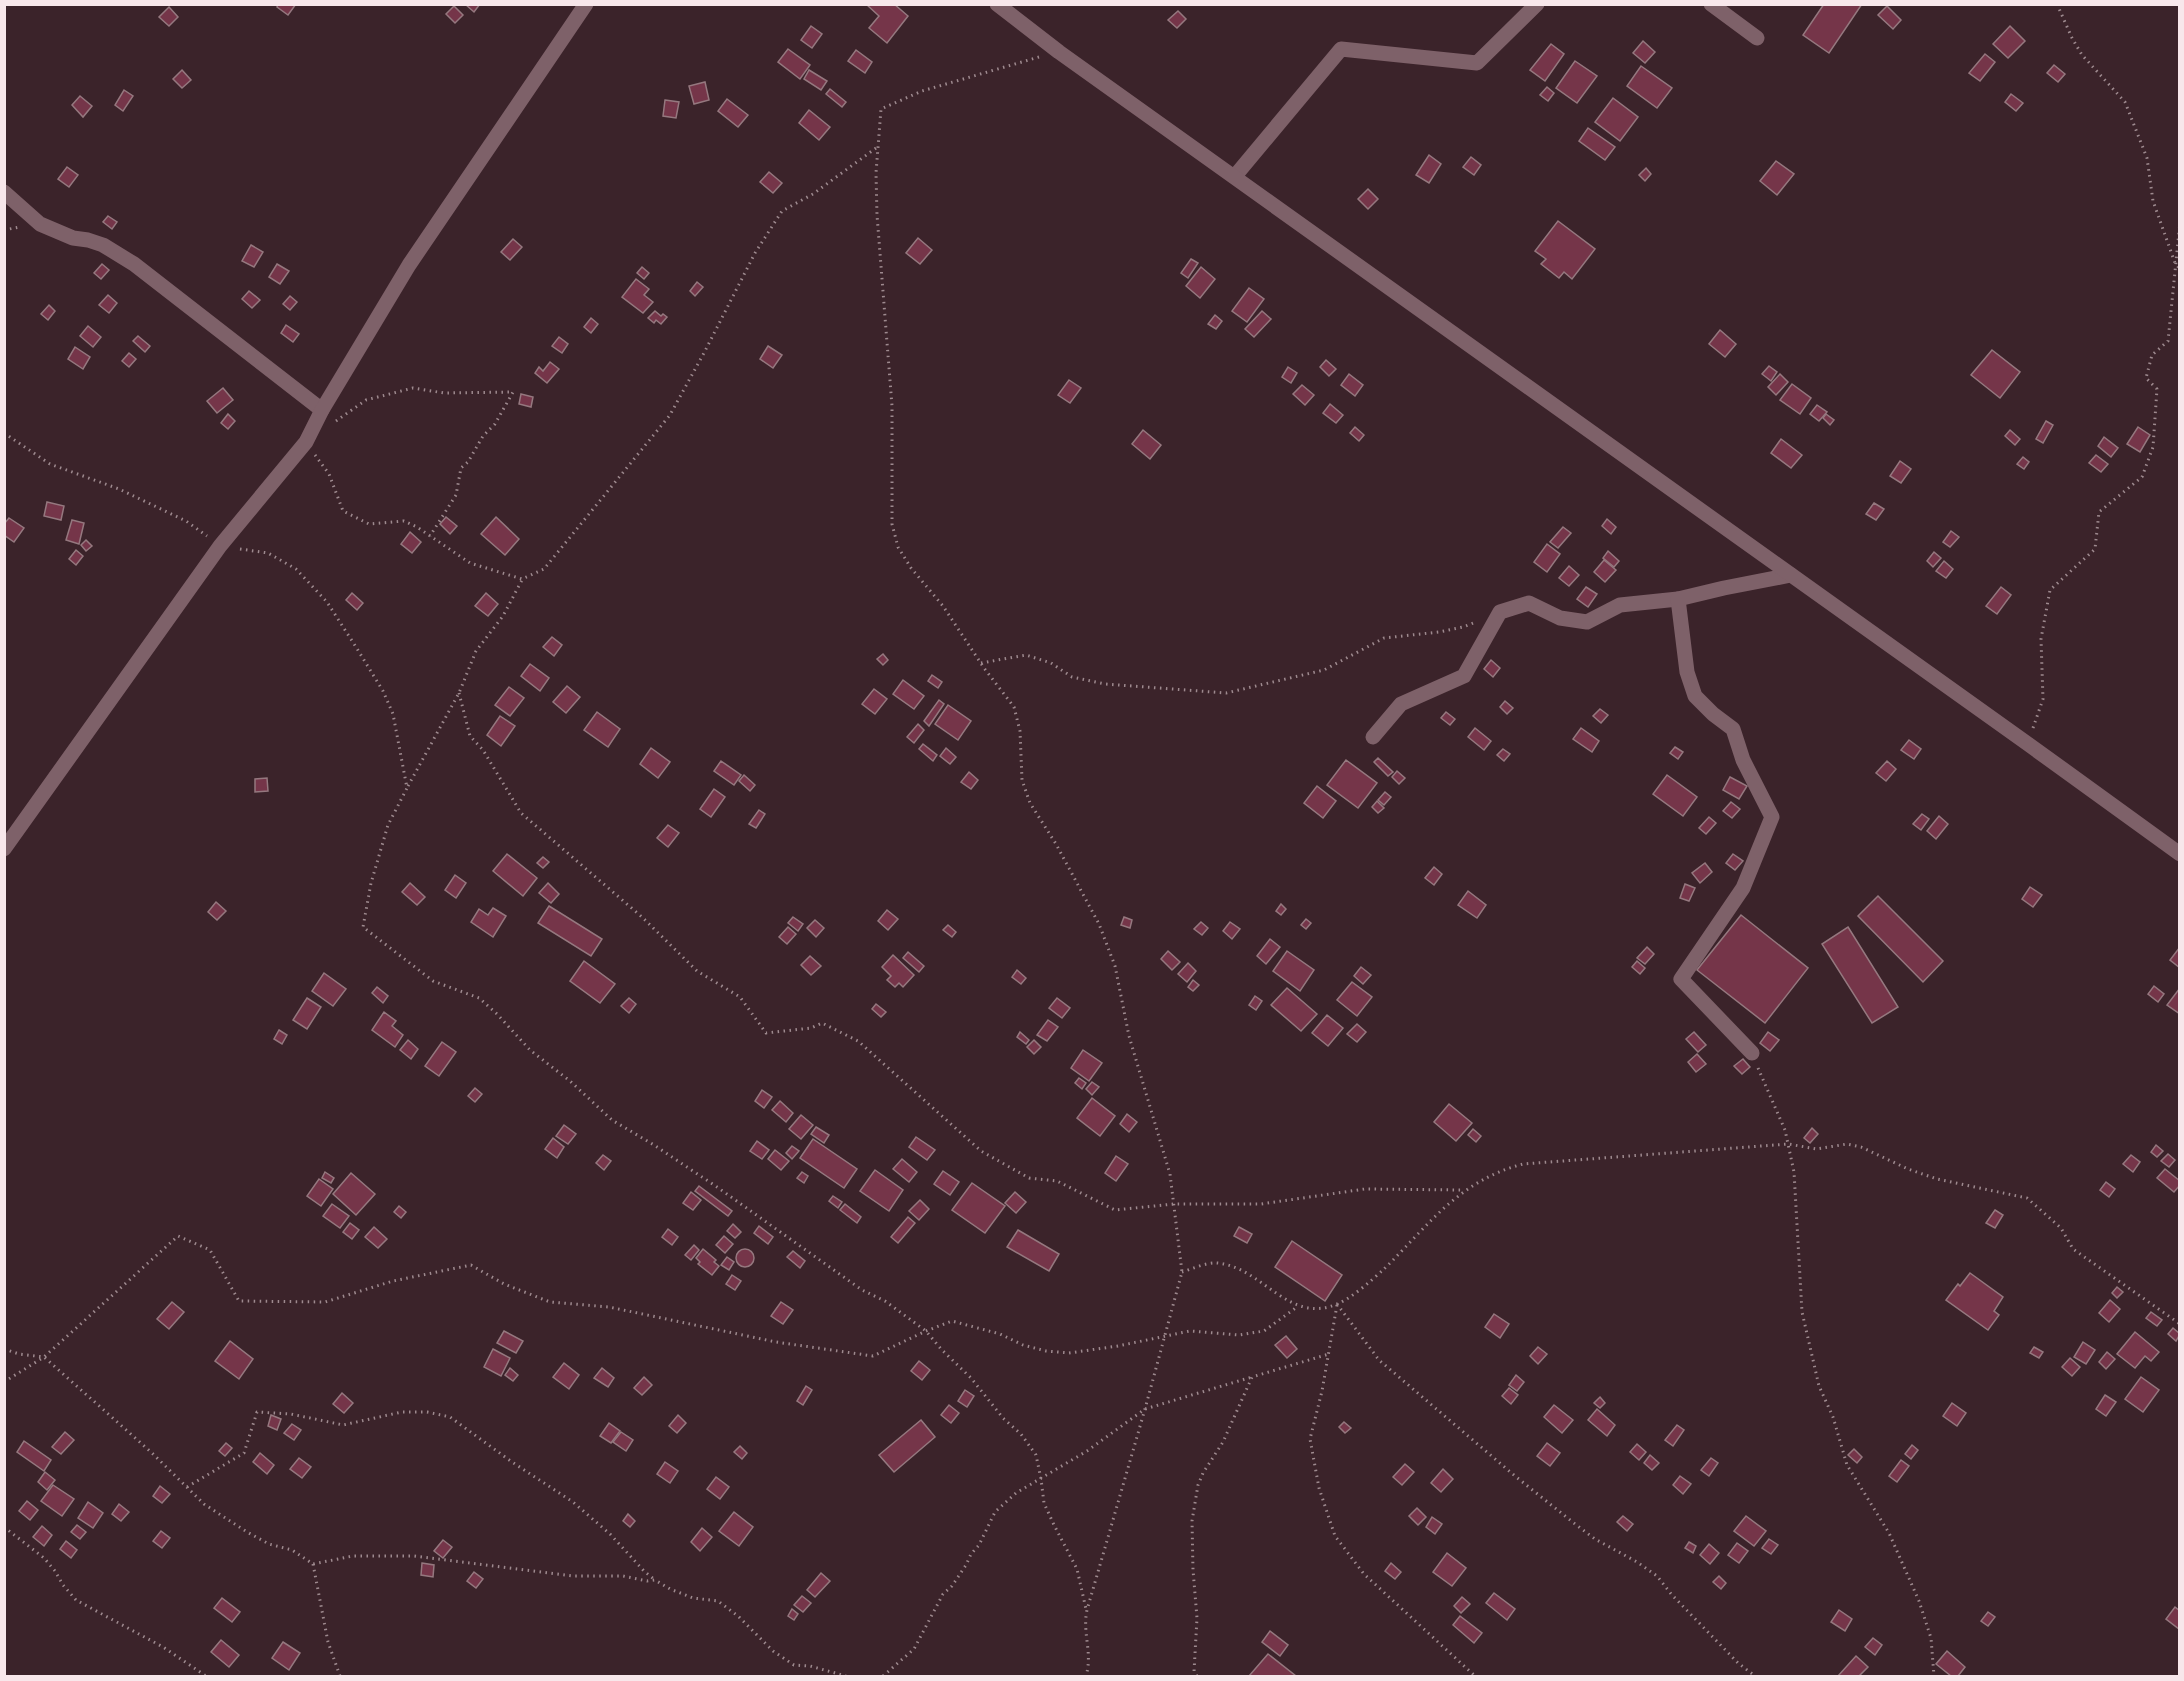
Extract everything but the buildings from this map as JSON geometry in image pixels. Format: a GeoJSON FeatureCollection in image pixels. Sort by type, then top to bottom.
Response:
{"type":"FeatureCollection","features":[{"type":"Feature","properties":{"kind":"street"},"geometry":{"type":"LineString","coordinates":[[4,849],[220,546],[306,442],[322,410],[409,265],[586,4]]}},
{"type":"Feature","properties":{"kind":"street"},"geometry":{"type":"LineString","coordinates":[[997,4],[1059,52],[2180,854]]}},
{"type":"Feature","properties":{"kind":"street"},"geometry":{"type":"LineString","coordinates":[[1234,176],[1341,49],[1477,63],[1537,4]]}},
{"type":"Feature","properties":{"kind":"street"},"geometry":{"type":"LineString","coordinates":[[1711,4],[1757,38]]}},
{"type":"Feature","properties":{"kind":"street"},"geometry":{"type":"LineString","coordinates":[[4,192],[40,224],[72,238],[103,245],[134,264],[322,410]]}},
{"type":"Feature","properties":{"kind":"street"},"geometry":{"type":"LineString","coordinates":[[1374,738],[1401,705],[1464,676],[1500,612],[1529,603],[1560,618],[1587,622],[1620,605],[1678,599],[1791,575]]}},
{"type":"Feature","properties":{"kind":"street"},"geometry":{"type":"LineString","coordinates":[[1678,599],[1687,672],[1695,696],[1733,729],[1743,760],[1772,817],[1743,888],[1681,979],[1752,1053]]}},
{"type":"Feature","properties":{"kind":"path"},"geometry":{"type":"LineString","coordinates":[[2057,4],[2082,55],[2124,102],[2146,158],[2153,201],[2175,263],[2180,269]]}},
{"type":"Feature","properties":{"kind":"path"},"geometry":{"type":"LineString","coordinates":[[1059,52],[922,91],[881,109],[876,173],[877,214],[892,406],[892,524],[898,547],[911,568],[943,606],[1014,707],[1020,731],[1023,780],[1030,803],[1056,844],[1094,915],[1115,966],[1129,1036],[1170,1174],[1182,1272],[1087,1610],[1085,1619],[1090,1663],[1086,1677]]}},
{"type":"Feature","properties":{"kind":"path"},"geometry":{"type":"LineString","coordinates":[[878,147],[813,194],[782,211],[755,254],[670,415],[544,569],[522,579],[503,616],[476,651],[459,693],[388,825],[371,883],[363,927],[433,981],[479,998],[530,1050],[570,1080],[612,1120],[696,1173],[862,1290],[885,1301],[926,1330],[941,1349],[971,1378],[1003,1418],[1021,1434],[1036,1455],[1044,1503],[1077,1569],[1087,1610]]}},
{"type":"Feature","properties":{"kind":"path"},"geometry":{"type":"LineString","coordinates":[[2028,744],[2043,699],[2040,639],[2050,590],[2095,549],[2099,512],[2142,477],[2153,447],[2157,390],[2146,378],[2152,355],[2168,341],[2180,222]]}},
{"type":"Feature","properties":{"kind":"path"},"geometry":{"type":"LineString","coordinates":[[332,424],[366,400],[413,388],[444,393],[513,392],[495,424],[483,436],[468,462],[461,468],[456,495],[430,536]]}},
{"type":"Feature","properties":{"kind":"path"},"geometry":{"type":"LineString","coordinates":[[4,433],[50,464],[119,489],[186,521],[220,546],[268,554],[296,569],[327,602],[383,691],[393,714],[407,788]]}},
{"type":"Feature","properties":{"kind":"path"},"geometry":{"type":"LineString","coordinates":[[306,442],[329,474],[343,511],[369,524],[404,521],[470,563],[522,579]]}},
{"type":"Feature","properties":{"kind":"path"},"geometry":{"type":"LineString","coordinates":[[981,663],[1026,655],[1051,663],[1072,677],[1105,684],[1226,693],[1324,670],[1384,638],[1463,627],[1500,612]]}},
{"type":"Feature","properties":{"kind":"path"},"geometry":{"type":"LineString","coordinates":[[459,693],[470,736],[483,750],[521,813],[642,917],[697,971],[740,997],[766,1033],[811,1028],[822,1023],[858,1041],[981,1151],[1029,1178],[1057,1181],[1115,1210],[1174,1204],[1261,1204],[1365,1189],[1463,1190]]}},
{"type":"Feature","properties":{"kind":"path"},"geometry":{"type":"LineString","coordinates":[[1752,1053],[1785,1130],[1794,1172],[1803,1312],[1819,1386],[1833,1417],[1847,1465],[1888,1533],[1919,1601],[1932,1638],[1934,1677]]}},
{"type":"Feature","properties":{"kind":"path"},"geometry":{"type":"LineString","coordinates":[[1182,1272],[1216,1263],[1241,1270],[1297,1307],[1314,1310],[1337,1304],[1373,1279],[1439,1211],[1463,1190],[1501,1170],[1523,1164],[1788,1144],[1817,1149],[1847,1144],[1861,1147],[1908,1169],[1937,1179],[2027,1198],[2061,1228],[2073,1249],[2180,1324]]}},
{"type":"Feature","properties":{"kind":"path"},"geometry":{"type":"LineString","coordinates":[[4,1382],[44,1357],[178,1236],[210,1250],[238,1301],[325,1302],[393,1281],[471,1265],[504,1284],[550,1302],[609,1307],[825,1351],[873,1356],[926,1330],[952,1321],[1046,1351],[1070,1353],[1190,1331],[1239,1335],[1264,1331],[1297,1307]]}},
{"type":"Feature","properties":{"kind":"path"},"geometry":{"type":"LineString","coordinates":[[1337,1304],[1329,1354],[1310,1439],[1319,1488],[1335,1536],[1364,1574],[1475,1677]]}},
{"type":"Feature","properties":{"kind":"path"},"geometry":{"type":"LineString","coordinates":[[1337,1304],[1379,1360],[1575,1524],[1595,1539],[1657,1576],[1672,1595],[1729,1654],[1755,1677]]}},
{"type":"Feature","properties":{"kind":"path"},"geometry":{"type":"LineString","coordinates":[[4,1349],[19,1354],[44,1357],[151,1452],[204,1504],[247,1532],[269,1544],[292,1550],[313,1564],[354,1556],[414,1556],[573,1576],[623,1576],[647,1581],[655,1580]]}},
{"type":"Feature","properties":{"kind":"path"},"geometry":{"type":"LineString","coordinates":[[883,1677],[914,1649],[943,1594],[952,1586],[979,1545],[995,1512],[1016,1492],[1087,1451],[1145,1409],[1329,1354]]}},
{"type":"Feature","properties":{"kind":"path"},"geometry":{"type":"LineString","coordinates":[[1197,1677],[1194,1672],[1197,1618],[1192,1570],[1192,1521],[1198,1485],[1223,1442],[1252,1377]]}},
{"type":"Feature","properties":{"kind":"path"},"geometry":{"type":"LineString","coordinates":[[186,1488],[244,1453],[257,1412],[291,1414],[343,1425],[402,1412],[427,1412],[450,1417],[573,1502],[655,1580],[693,1598],[718,1601],[738,1616],[773,1651],[794,1665],[810,1666],[846,1677]]}},
{"type":"Feature","properties":{"kind":"path"},"geometry":{"type":"LineString","coordinates":[[4,1527],[56,1570],[63,1585],[76,1600],[162,1647],[206,1677]]}},
{"type":"Feature","properties":{"kind":"path"},"geometry":{"type":"LineString","coordinates":[[313,1564],[328,1642],[340,1677]]}}]}
